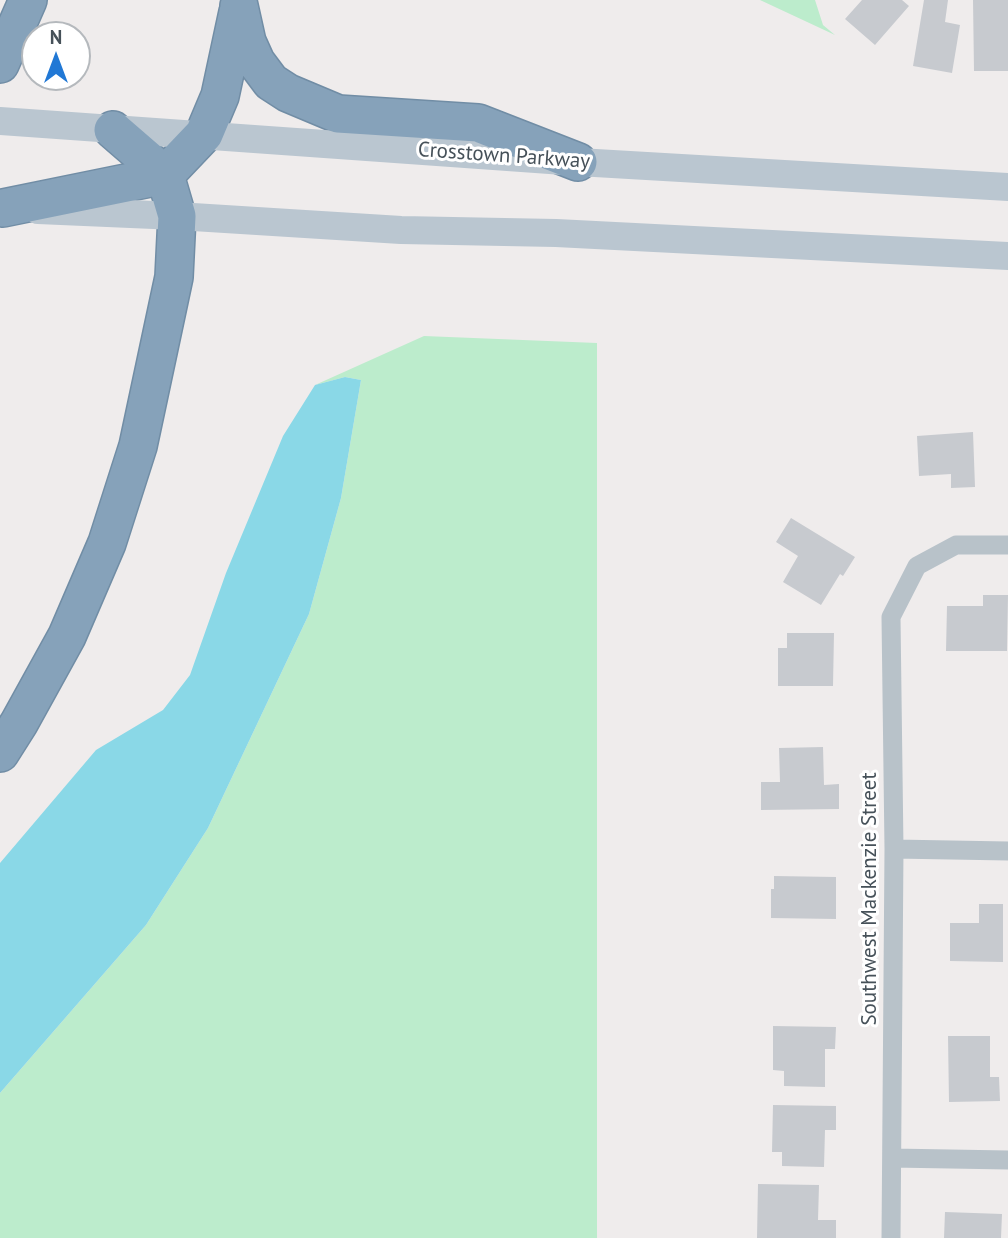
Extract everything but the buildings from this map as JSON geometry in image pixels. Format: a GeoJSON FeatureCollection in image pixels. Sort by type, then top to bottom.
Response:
{"type":"FeatureCollection","features":[{"type":"Feature","properties":{"kind":"highway"},"geometry":{"type":"LineString","coordinates":[[0,64],[28,0]]}},
{"type":"Feature","properties":{"kind":"highway"},"geometry":{"type":"LineString","coordinates":[[1,208],[165,175],[204,134],[220,96],[240,3]]}},
{"type":"Feature","properties":{"kind":"highway"},"geometry":{"type":"LineString","coordinates":[[240,3],[247,42],[256,62],[271,82],[288,93],[338,114],[478,123],[578,162]]}},
{"type":"Feature","properties":{"kind":"highway"},"geometry":{"type":"LineString","coordinates":[[0,753],[67,636],[107,542],[138,446],[174,277],[177,216],[165,175],[113,130]]}},
{"type":"Feature","properties":{"kind":"main road","name":"Crosstown Parkway"},"geometry":{"type":"LineString","coordinates":[[0,121],[578,162],[1008,187]]}},
{"type":"Feature","properties":{"kind":"main road"},"geometry":{"type":"LineString","coordinates":[[1,208],[401,230],[556,233],[1008,256]]}},
{"type":"Feature","properties":{"kind":"street","name":"Southwest Mackenzie Street"},"geometry":{"type":"LineString","coordinates":[[891,1238],[894,849],[891,617],[917,566],[957,545],[1008,545]]}},
{"type":"Feature","properties":{"kind":"street"},"geometry":{"type":"LineString","coordinates":[[894,849],[1008,851]]}},
{"type":"Feature","properties":{"kind":"street"},"geometry":{"type":"LineString","coordinates":[[892,1158],[1008,1160]]}},
{"type":"Feature","properties":{"kind":"green space"},"geometry":{"type":"Polygon","coordinates":[[[760,0],[815,0],[823,25],[835,35],[760,0]]]}},
{"type":"Feature","properties":{"kind":"green space"},"geometry":{"type":"Polygon","coordinates":[[[424,336],[597,343],[597,1238],[0,1238],[0,1093],[146,925],[208,828],[309,614],[341,498],[361,380],[345,377],[315,385],[424,336]]]}},
{"type":"Feature","properties":{"kind":"water"},"geometry":{"type":"Polygon","coordinates":[[[345,377],[361,380],[341,498],[309,614],[208,828],[146,925],[0,1093],[0,863],[96,750],[163,710],[190,675],[226,573],[283,436],[315,385],[345,377]]]}}]}
